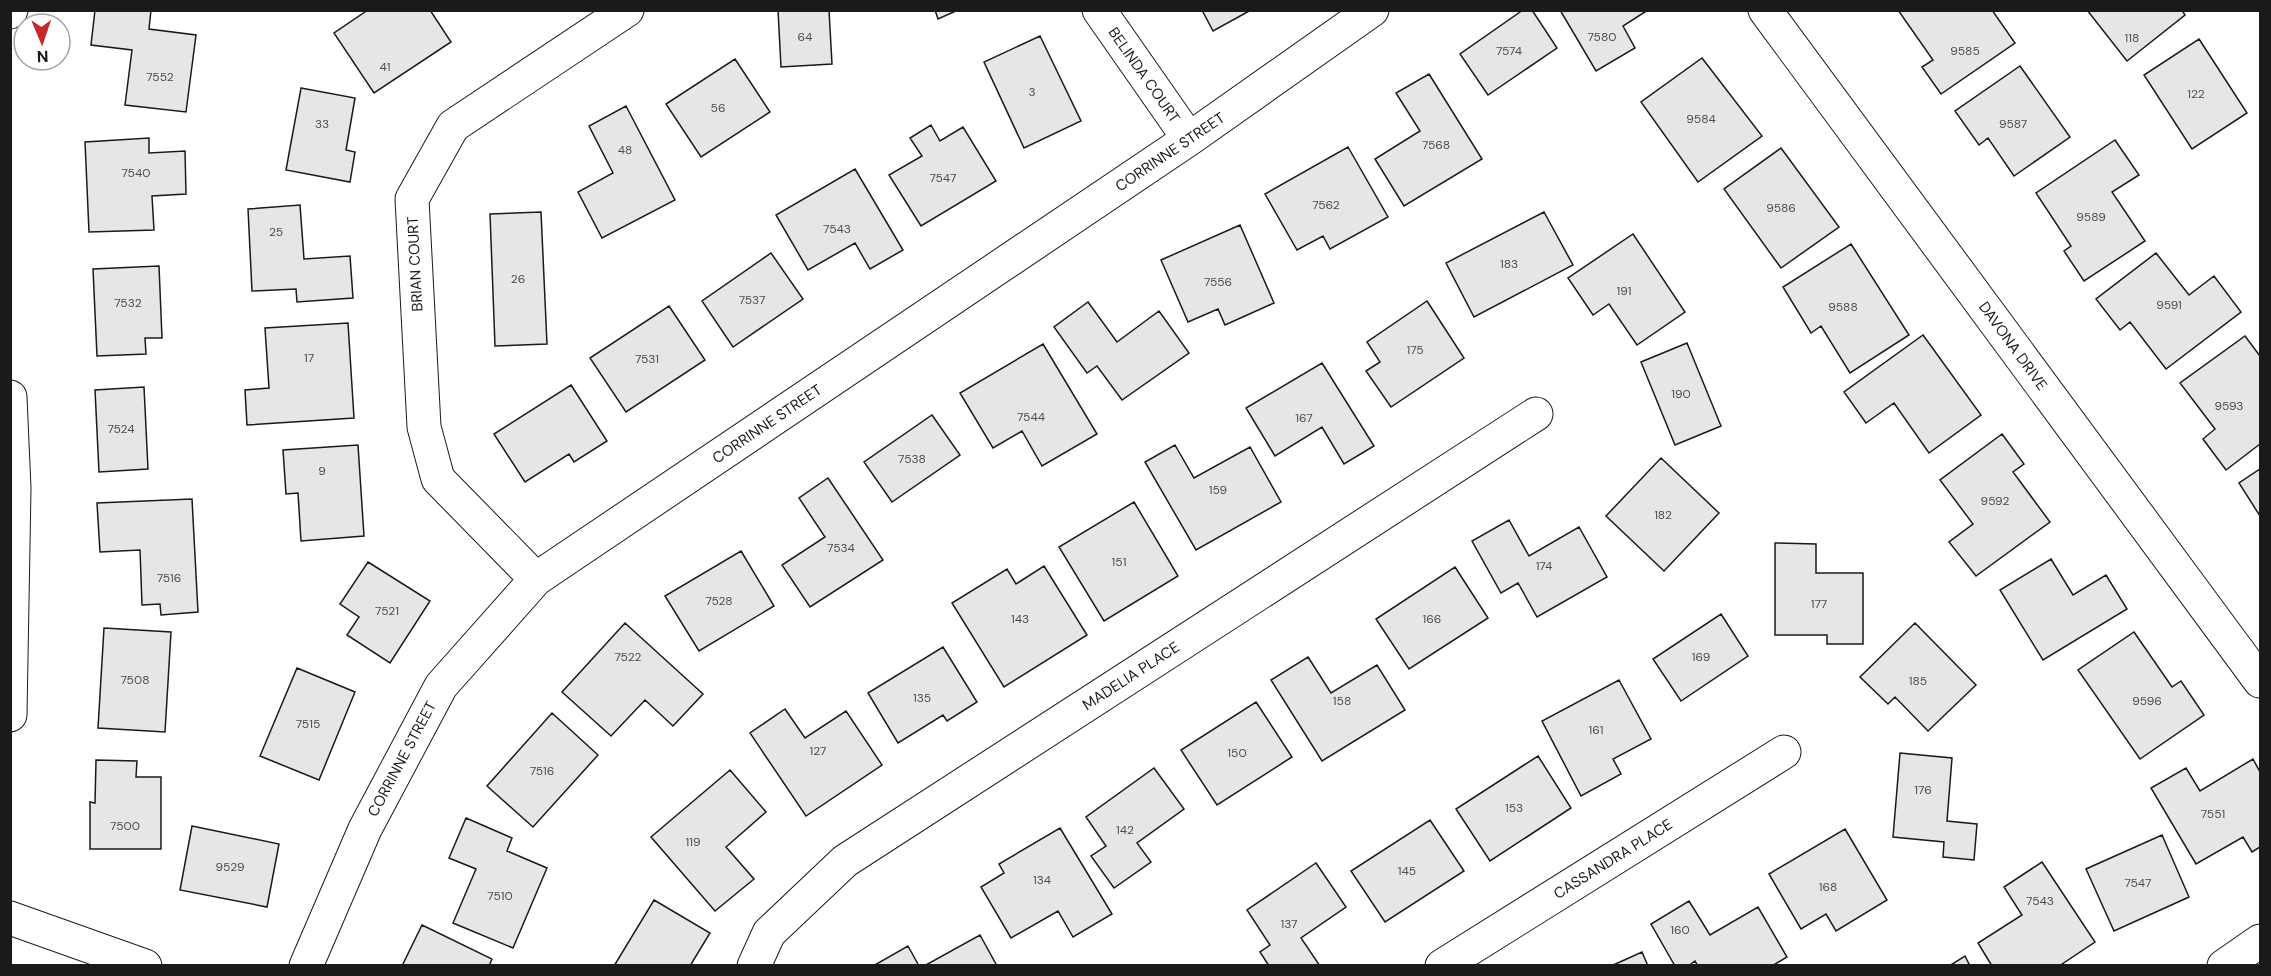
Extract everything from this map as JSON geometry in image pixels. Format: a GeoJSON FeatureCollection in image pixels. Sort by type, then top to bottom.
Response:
{"type":"FeatureCollection","features":[{"type":"Feature","properties":{"kind":"street","name":"BRIAN COURT"},"geometry":{"type":"LineString","coordinates":[[536,579],[438,479],[424,427],[412,199],[453,126],[627,10]]}},
{"type":"Feature","properties":{"kind":"street","name":"BELINDA COURT"},"geometry":{"type":"LineString","coordinates":[[1099,10],[1189,140]]}},
{"type":"Feature","properties":{"kind":"street","name":"CORRINNE STREET"},"geometry":{"type":"LineString","coordinates":[[306,966],[365,829],[441,686],[536,579],[1189,140],[1372,10]]}},
{"type":"Feature","properties":{"kind":"street","name":"DAVONA DRIVE"},"geometry":{"type":"LineString","coordinates":[[1765,10],[2260,681]]}},
{"type":"Feature","properties":{"kind":"street"},"geometry":{"type":"LineString","coordinates":[[10,397],[15,488],[10,715]]}},
{"type":"Feature","properties":{"kind":"street","name":"MADELIA PLACE"},"geometry":{"type":"LineString","coordinates":[[754,966],[769,933],[845,861],[1536,414]]}},
{"type":"Feature","properties":{"kind":"street","name":"CASSANDRA PLACE"},"geometry":{"type":"LineString","coordinates":[[1442,966],[1784,752]]}},
{"type":"Feature","properties":{"kind":"street"},"geometry":{"type":"LineString","coordinates":[[10,918],[145,966]]}},
{"type":"Feature","properties":{"kind":"street"},"geometry":{"type":"LineString","coordinates":[[2224,966],[2260,941]]}},
{"type":"Feature","properties":{"kind":"building"},"geometry":{"type":"Polygon","coordinates":[[[95,10],[151,10],[149,29],[196,35],[186,112],[125,105],[132,50],[91,45],[95,10]]]}},
{"type":"Feature","properties":{"kind":"building"},"geometry":{"type":"Polygon","coordinates":[[[368,10],[430,10],[451,42],[374,93],[334,33],[368,10]]]}},
{"type":"Feature","properties":{"kind":"building"},"geometry":{"type":"Polygon","coordinates":[[[778,10],[829,10],[832,64],[781,67],[778,10]]]}},
{"type":"Feature","properties":{"kind":"building"},"geometry":{"type":"Polygon","coordinates":[[[935,10],[958,10],[938,19],[935,10]]]}},
{"type":"Feature","properties":{"kind":"building"},"geometry":{"type":"Polygon","coordinates":[[[1202,10],[1251,10],[1213,31],[1202,10]]]}},
{"type":"Feature","properties":{"kind":"building"},"geometry":{"type":"Polygon","coordinates":[[[1523,10],[1532,10],[1557,48],[1488,95],[1460,54],[1523,10]]]}},
{"type":"Feature","properties":{"kind":"building"},"geometry":{"type":"Polygon","coordinates":[[[1560,10],[1648,10],[1623,26],[1635,48],[1596,71],[1560,10]]]}},
{"type":"Feature","properties":{"kind":"building"},"geometry":{"type":"Polygon","coordinates":[[[1898,10],[1992,10],[2015,43],[1941,94],[1922,67],[1933,60],[1898,10]]]}},
{"type":"Feature","properties":{"kind":"building"},"geometry":{"type":"Polygon","coordinates":[[[2087,10],[2182,10],[2185,15],[2127,61],[2087,10]]]}},
{"type":"Feature","properties":{"kind":"building"},"geometry":{"type":"Polygon","coordinates":[[[1040,36],[1081,121],[1024,148],[984,62],[1040,36]]]}},
{"type":"Feature","properties":{"kind":"building"},"geometry":{"type":"Polygon","coordinates":[[[2199,39],[2247,113],[2192,149],[2144,75],[2199,39]]]}},
{"type":"Feature","properties":{"kind":"building"},"geometry":{"type":"Polygon","coordinates":[[[1702,58],[1762,136],[1698,182],[1641,102],[1702,58]]]}},
{"type":"Feature","properties":{"kind":"building"},"geometry":{"type":"Polygon","coordinates":[[[735,59],[770,112],[701,157],[666,104],[735,59]]]}},
{"type":"Feature","properties":{"kind":"building"},"geometry":{"type":"Polygon","coordinates":[[[2020,66],[2070,137],[2014,176],[1988,138],[1979,145],[1955,111],[2020,66]]]}},
{"type":"Feature","properties":{"kind":"building"},"geometry":{"type":"Polygon","coordinates":[[[1429,74],[1482,159],[1404,206],[1375,159],[1420,131],[1396,93],[1429,74]]]}},
{"type":"Feature","properties":{"kind":"building"},"geometry":{"type":"Polygon","coordinates":[[[301,88],[355,98],[346,150],[355,152],[350,182],[286,170],[301,88]]]}},
{"type":"Feature","properties":{"kind":"building"},"geometry":{"type":"Polygon","coordinates":[[[626,106],[675,200],[602,238],[578,192],[613,173],[589,126],[626,106]]]}},
{"type":"Feature","properties":{"kind":"building"},"geometry":{"type":"Polygon","coordinates":[[[931,125],[940,141],[963,127],[996,181],[921,226],[889,175],[922,156],[910,138],[931,125]]]}},
{"type":"Feature","properties":{"kind":"building"},"geometry":{"type":"Polygon","coordinates":[[[149,138],[149,153],[185,151],[186,194],[152,196],[154,230],[89,232],[85,142],[149,138]]]}},
{"type":"Feature","properties":{"kind":"building"},"geometry":{"type":"Polygon","coordinates":[[[2115,140],[2139,175],[2112,192],[2145,241],[2084,281],[2064,251],[2071,246],[2036,193],[2115,140]]]}},
{"type":"Feature","properties":{"kind":"building"},"geometry":{"type":"Polygon","coordinates":[[[1348,147],[1388,217],[1330,249],[1323,236],[1297,250],[1265,194],[1348,147]]]}},
{"type":"Feature","properties":{"kind":"building"},"geometry":{"type":"Polygon","coordinates":[[[1781,148],[1839,227],[1781,268],[1724,189],[1781,148]]]}},
{"type":"Feature","properties":{"kind":"building"},"geometry":{"type":"Polygon","coordinates":[[[855,169],[903,250],[870,269],[855,243],[808,270],[776,215],[855,169]]]}},
{"type":"Feature","properties":{"kind":"building"},"geometry":{"type":"Polygon","coordinates":[[[300,205],[304,259],[350,256],[353,298],[297,302],[296,289],[252,291],[248,209],[300,205]]]}},
{"type":"Feature","properties":{"kind":"building"},"geometry":{"type":"Polygon","coordinates":[[[541,212],[547,344],[495,346],[490,214],[541,212]]]}},
{"type":"Feature","properties":{"kind":"building"},"geometry":{"type":"Polygon","coordinates":[[[1544,212],[1573,265],[1474,317],[1446,263],[1544,212]]]}},
{"type":"Feature","properties":{"kind":"building"},"geometry":{"type":"Polygon","coordinates":[[[1240,225],[1274,303],[1225,325],[1218,309],[1188,322],[1161,260],[1240,225]]]}},
{"type":"Feature","properties":{"kind":"building"},"geometry":{"type":"Polygon","coordinates":[[[1633,234],[1685,312],[1637,345],[1609,304],[1593,315],[1568,278],[1633,234]]]}},
{"type":"Feature","properties":{"kind":"building"},"geometry":{"type":"Polygon","coordinates":[[[1851,244],[1909,335],[1850,373],[1821,326],[1811,333],[1783,287],[1851,244]]]}},
{"type":"Feature","properties":{"kind":"building"},"geometry":{"type":"Polygon","coordinates":[[[771,253],[803,299],[733,347],[702,301],[771,253]]]}},
{"type":"Feature","properties":{"kind":"building"},"geometry":{"type":"Polygon","coordinates":[[[2156,253],[2189,295],[2214,276],[2241,312],[2166,369],[2130,322],[2120,330],[2096,299],[2156,253]]]}},
{"type":"Feature","properties":{"kind":"building"},"geometry":{"type":"Polygon","coordinates":[[[159,266],[162,338],[145,338],[146,354],[97,356],[93,269],[159,266]]]}},
{"type":"Feature","properties":{"kind":"building"},"geometry":{"type":"Polygon","coordinates":[[[1427,301],[1464,358],[1391,407],[1366,371],[1380,362],[1367,342],[1427,301]]]}},
{"type":"Feature","properties":{"kind":"building"},"geometry":{"type":"Polygon","coordinates":[[[1088,302],[1117,342],[1159,311],[1189,353],[1122,400],[1097,366],[1087,373],[1054,327],[1088,302]]]}},
{"type":"Feature","properties":{"kind":"building"},"geometry":{"type":"Polygon","coordinates":[[[669,306],[705,360],[626,412],[590,358],[669,306]]]}},
{"type":"Feature","properties":{"kind":"building"},"geometry":{"type":"Polygon","coordinates":[[[348,323],[354,418],[247,425],[245,390],[269,388],[265,328],[348,323]]]}},
{"type":"Feature","properties":{"kind":"building"},"geometry":{"type":"Polygon","coordinates":[[[1923,335],[1981,415],[1929,453],[1894,403],[1866,423],[1844,392],[1923,335]]]}},
{"type":"Feature","properties":{"kind":"building"},"geometry":{"type":"Polygon","coordinates":[[[2245,336],[2260,356],[2260,444],[2226,470],[2203,439],[2215,429],[2180,383],[2245,336]]]}},
{"type":"Feature","properties":{"kind":"building"},"geometry":{"type":"Polygon","coordinates":[[[1687,343],[1721,426],[1675,445],[1641,362],[1687,343]]]}},
{"type":"Feature","properties":{"kind":"building"},"geometry":{"type":"Polygon","coordinates":[[[1043,344],[1097,434],[1042,466],[1022,431],[993,448],[960,393],[1043,344]]]}},
{"type":"Feature","properties":{"kind":"building"},"geometry":{"type":"Polygon","coordinates":[[[1322,363],[1374,446],[1344,464],[1322,427],[1275,456],[1246,408],[1322,363]]]}},
{"type":"Feature","properties":{"kind":"building"},"geometry":{"type":"Polygon","coordinates":[[[571,385],[607,441],[574,462],[569,454],[525,482],[494,434],[571,385]]]}},
{"type":"Feature","properties":{"kind":"building"},"geometry":{"type":"Polygon","coordinates":[[[144,387],[148,469],[99,472],[95,390],[144,387]]]}},
{"type":"Feature","properties":{"kind":"building"},"geometry":{"type":"Polygon","coordinates":[[[932,415],[960,455],[892,502],[864,462],[932,415]]]}},
{"type":"Feature","properties":{"kind":"building"},"geometry":{"type":"Polygon","coordinates":[[[2002,434],[2024,464],[2013,472],[2050,522],[1976,576],[1949,542],[1973,524],[1940,480],[2002,434]]]}},
{"type":"Feature","properties":{"kind":"building"},"geometry":{"type":"Polygon","coordinates":[[[358,445],[364,536],[301,541],[298,493],[286,494],[283,450],[358,445]]]}},
{"type":"Feature","properties":{"kind":"building"},"geometry":{"type":"Polygon","coordinates":[[[1175,445],[1194,478],[1250,447],[1281,502],[1196,550],[1145,462],[1175,445]]]}},
{"type":"Feature","properties":{"kind":"building"},"geometry":{"type":"Polygon","coordinates":[[[1661,458],[1719,513],[1664,571],[1606,516],[1661,458]]]}},
{"type":"Feature","properties":{"kind":"building"},"geometry":{"type":"Polygon","coordinates":[[[2260,469],[2260,516],[2239,483],[2260,469]]]}},
{"type":"Feature","properties":{"kind":"building"},"geometry":{"type":"Polygon","coordinates":[[[828,478],[883,560],[810,607],[782,565],[825,537],[799,498],[828,478]]]}},
{"type":"Feature","properties":{"kind":"building"},"geometry":{"type":"Polygon","coordinates":[[[192,499],[198,612],[161,615],[160,604],[142,605],[140,550],[100,552],[97,503],[192,499]]]}},
{"type":"Feature","properties":{"kind":"building"},"geometry":{"type":"Polygon","coordinates":[[[1134,502],[1178,576],[1104,621],[1059,547],[1134,502]]]}},
{"type":"Feature","properties":{"kind":"building"},"geometry":{"type":"Polygon","coordinates":[[[1509,520],[1529,556],[1579,527],[1607,577],[1537,617],[1518,583],[1501,593],[1472,541],[1509,520]]]}},
{"type":"Feature","properties":{"kind":"building"},"geometry":{"type":"Polygon","coordinates":[[[1775,543],[1816,544],[1816,573],[1863,573],[1863,644],[1827,644],[1827,635],[1775,635],[1775,543]]]}},
{"type":"Feature","properties":{"kind":"building"},"geometry":{"type":"Polygon","coordinates":[[[741,551],[774,606],[699,651],[665,596],[741,551]]]}},
{"type":"Feature","properties":{"kind":"building"},"geometry":{"type":"Polygon","coordinates":[[[2051,559],[2073,595],[2106,575],[2127,609],[2043,660],[2000,590],[2051,559]]]}},
{"type":"Feature","properties":{"kind":"building"},"geometry":{"type":"Polygon","coordinates":[[[368,562],[430,601],[390,663],[347,635],[359,617],[340,604],[368,562]]]}},
{"type":"Feature","properties":{"kind":"building"},"geometry":{"type":"Polygon","coordinates":[[[1044,566],[1087,635],[1004,687],[952,603],[1007,569],[1016,584],[1044,566]]]}},
{"type":"Feature","properties":{"kind":"building"},"geometry":{"type":"Polygon","coordinates":[[[1455,567],[1488,618],[1409,669],[1376,619],[1455,567]]]}},
{"type":"Feature","properties":{"kind":"building"},"geometry":{"type":"Polygon","coordinates":[[[1721,614],[1748,656],[1681,701],[1653,659],[1721,614]]]}},
{"type":"Feature","properties":{"kind":"building"},"geometry":{"type":"Polygon","coordinates":[[[625,623],[703,694],[673,726],[645,700],[611,736],[562,692],[625,623]]]}},
{"type":"Feature","properties":{"kind":"building"},"geometry":{"type":"Polygon","coordinates":[[[1915,623],[1976,685],[1928,731],[1895,697],[1888,704],[1860,677],[1915,623]]]}},
{"type":"Feature","properties":{"kind":"building"},"geometry":{"type":"Polygon","coordinates":[[[104,628],[171,632],[165,732],[98,728],[104,628]]]}},
{"type":"Feature","properties":{"kind":"building"},"geometry":{"type":"Polygon","coordinates":[[[2134,632],[2172,687],[2181,681],[2204,715],[2140,759],[2078,670],[2134,632]]]}},
{"type":"Feature","properties":{"kind":"building"},"geometry":{"type":"Polygon","coordinates":[[[943,647],[977,702],[947,721],[943,715],[898,743],[868,693],[943,647]]]}},
{"type":"Feature","properties":{"kind":"building"},"geometry":{"type":"Polygon","coordinates":[[[1308,657],[1331,693],[1377,665],[1405,710],[1322,761],[1271,680],[1308,657]]]}},
{"type":"Feature","properties":{"kind":"building"},"geometry":{"type":"Polygon","coordinates":[[[297,668],[355,692],[319,780],[260,756],[297,668]]]}},
{"type":"Feature","properties":{"kind":"building"},"geometry":{"type":"Polygon","coordinates":[[[1619,680],[1651,739],[1613,759],[1621,774],[1581,796],[1542,721],[1619,680]]]}},
{"type":"Feature","properties":{"kind":"building"},"geometry":{"type":"Polygon","coordinates":[[[1256,702],[1292,757],[1217,805],[1181,750],[1256,702]]]}},
{"type":"Feature","properties":{"kind":"building"},"geometry":{"type":"Polygon","coordinates":[[[785,709],[805,738],[846,711],[882,765],[806,816],[750,733],[785,709]]]}},
{"type":"Feature","properties":{"kind":"building"},"geometry":{"type":"Polygon","coordinates":[[[552,713],[598,755],[533,827],[487,786],[552,713]]]}},
{"type":"Feature","properties":{"kind":"building"},"geometry":{"type":"Polygon","coordinates":[[[1900,753],[1952,758],[1947,821],[1977,824],[1974,860],[1943,857],[1944,842],[1893,837],[1900,753]]]}},
{"type":"Feature","properties":{"kind":"building"},"geometry":{"type":"Polygon","coordinates":[[[1538,756],[1571,808],[1490,861],[1456,809],[1538,756]]]}},
{"type":"Feature","properties":{"kind":"building"},"geometry":{"type":"Polygon","coordinates":[[[2253,759],[2260,772],[2260,847],[2252,852],[2243,837],[2196,864],[2151,788],[2186,768],[2200,791],[2253,759]]]}},
{"type":"Feature","properties":{"kind":"building"},"geometry":{"type":"Polygon","coordinates":[[[96,760],[137,761],[136,777],[161,777],[161,849],[90,849],[90,802],[95,803],[96,760]]]}},
{"type":"Feature","properties":{"kind":"building"},"geometry":{"type":"Polygon","coordinates":[[[1154,768],[1184,809],[1137,843],[1151,862],[1114,888],[1091,856],[1106,846],[1086,817],[1154,768]]]}},
{"type":"Feature","properties":{"kind":"building"},"geometry":{"type":"Polygon","coordinates":[[[730,770],[766,812],[726,847],[754,879],[715,911],[651,837],[730,770]]]}},
{"type":"Feature","properties":{"kind":"building"},"geometry":{"type":"Polygon","coordinates":[[[466,818],[512,838],[507,851],[547,868],[513,948],[453,923],[476,869],[449,858],[466,818]]]}},
{"type":"Feature","properties":{"kind":"building"},"geometry":{"type":"Polygon","coordinates":[[[1430,820],[1464,871],[1385,922],[1351,871],[1430,820]]]}},
{"type":"Feature","properties":{"kind":"building"},"geometry":{"type":"Polygon","coordinates":[[[192,826],[279,844],[267,907],[180,890],[192,826]]]}},
{"type":"Feature","properties":{"kind":"building"},"geometry":{"type":"Polygon","coordinates":[[[1060,828],[1112,914],[1073,937],[1058,911],[1011,938],[981,887],[1004,873],[999,864],[1060,828]]]}},
{"type":"Feature","properties":{"kind":"building"},"geometry":{"type":"Polygon","coordinates":[[[1845,829],[1887,900],[1836,931],[1826,914],[1801,929],[1769,874],[1845,829]]]}},
{"type":"Feature","properties":{"kind":"building"},"geometry":{"type":"Polygon","coordinates":[[[2162,835],[2189,897],[2114,931],[2086,869],[2162,835]]]}},
{"type":"Feature","properties":{"kind":"building"},"geometry":{"type":"Polygon","coordinates":[[[2042,862],[2095,942],[2059,966],[1992,966],[1978,943],[2022,915],[2004,887],[2042,862]]]}},
{"type":"Feature","properties":{"kind":"building"},"geometry":{"type":"Polygon","coordinates":[[[1316,863],[1346,907],[1301,938],[1320,966],[1269,966],[1260,952],[1270,945],[1247,910],[1316,863]]]}},
{"type":"Feature","properties":{"kind":"building"},"geometry":{"type":"Polygon","coordinates":[[[654,900],[710,933],[690,966],[614,966],[654,900]]]}},
{"type":"Feature","properties":{"kind":"building"},"geometry":{"type":"Polygon","coordinates":[[[1689,901],[1710,935],[1758,907],[1787,957],[1772,966],[1698,966],[1695,961],[1688,966],[1675,966],[1651,924],[1689,901]]]}},
{"type":"Feature","properties":{"kind":"building"},"geometry":{"type":"Polygon","coordinates":[[[422,925],[492,959],[489,966],[402,966],[422,925]]]}},
{"type":"Feature","properties":{"kind":"building"},"geometry":{"type":"Polygon","coordinates":[[[980,935],[997,966],[924,966],[980,935]]]}},
{"type":"Feature","properties":{"kind":"building"},"geometry":{"type":"Polygon","coordinates":[[[908,946],[919,966],[873,966],[908,946]]]}},
{"type":"Feature","properties":{"kind":"building"},"geometry":{"type":"Polygon","coordinates":[[[1642,952],[1648,966],[1611,966],[1642,952]]]}},
{"type":"Feature","properties":{"kind":"building"},"geometry":{"type":"Polygon","coordinates":[[[1965,956],[1970,966],[1949,966],[1965,956]]]}}]}
